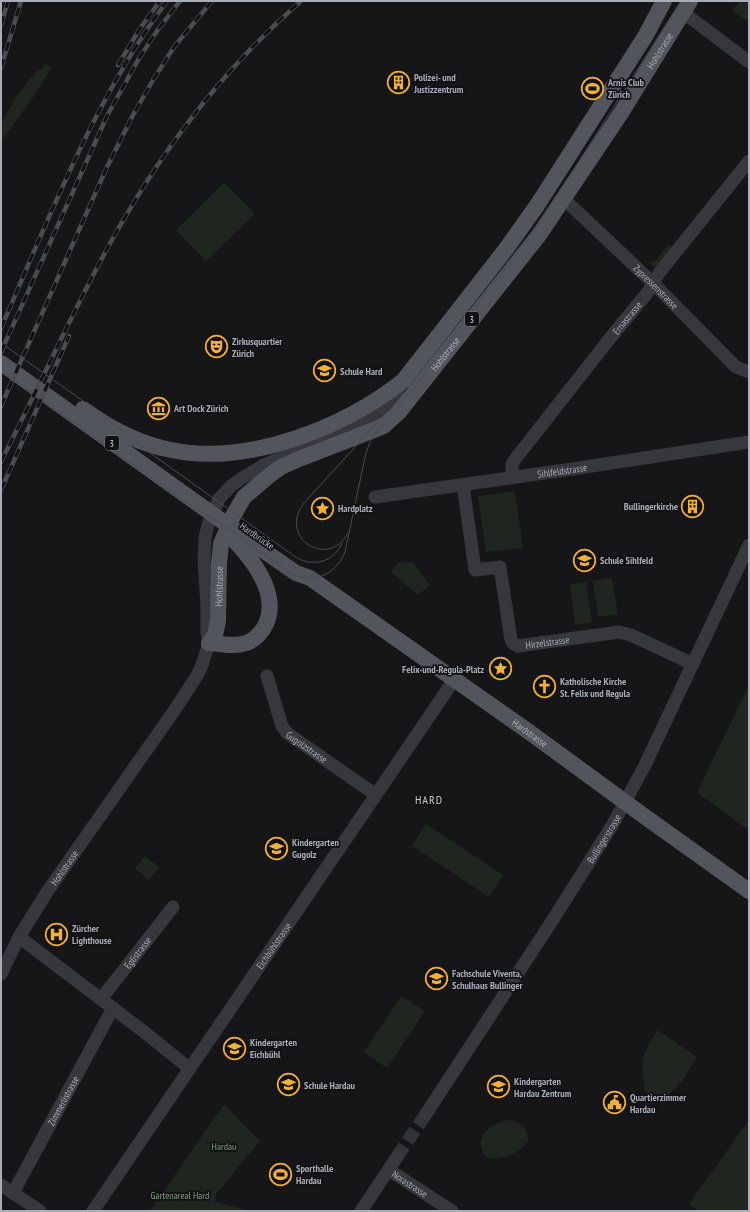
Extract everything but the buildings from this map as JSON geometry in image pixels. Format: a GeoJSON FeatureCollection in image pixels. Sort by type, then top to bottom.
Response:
{"type":"FeatureCollection","features":[{"type":"Feature","properties":{"kind":"main road","name":"Hohlstrasse"},"geometry":{"type":"LineString","coordinates":[[404,381],[506,249],[542,198],[646,35],[664,1]]}},
{"type":"Feature","properties":{"kind":"main road","name":"Hohlstrasse"},"geometry":{"type":"LineString","coordinates":[[210,643],[217,628],[221,544],[233,516],[244,497],[281,467],[379,428],[393,418],[539,235],[621,113],[687,7]]}},
{"type":"Feature","properties":{"kind":"main road"},"geometry":{"type":"LineString","coordinates":[[542,198],[564,199]]}},
{"type":"Feature","properties":{"kind":"main road","name":"Hardbrücke"},"geometry":{"type":"LineString","coordinates":[[1,351],[98,420],[135,450],[302,573]]}},
{"type":"Feature","properties":{"kind":"main road","name":"Hardbrücke"},"geometry":{"type":"LineString","coordinates":[[1,364],[201,507],[302,573]]}},
{"type":"Feature","properties":{"kind":"main road","name":"Hardbrücke"},"geometry":{"type":"LineString","coordinates":[[98,420],[139,440],[169,450],[192,454],[212,454],[239,451],[271,445],[303,436],[350,416],[404,381]]}},
{"type":"Feature","properties":{"kind":"main road","name":"Hardbrücke"},"geometry":{"type":"LineString","coordinates":[[201,507],[251,560],[261,576],[269,602],[269,615],[262,630],[255,638],[246,643],[210,643]]}},
{"type":"Feature","properties":{"kind":"main road","name":"Hardstrasse"},"geometry":{"type":"LineString","coordinates":[[302,573],[532,734],[749,891]]}},
{"type":"Feature","properties":{"kind":"street"},"geometry":{"type":"LineString","coordinates":[[687,7],[749,62]]}},
{"type":"Feature","properties":{"kind":"street","name":"Ernastrasse"},"geometry":{"type":"LineString","coordinates":[[512,478],[512,464],[516,458],[648,292],[659,273],[749,161]]}},
{"type":"Feature","properties":{"kind":"street","name":"Zypressenstrasse"},"geometry":{"type":"LineString","coordinates":[[564,199],[653,283],[736,367],[749,372]]}},
{"type":"Feature","properties":{"kind":"street","name":"Hohlstrasse"},"geometry":{"type":"LineString","coordinates":[[1,974],[19,937],[47,892],[176,708],[198,674],[210,643],[207,632],[204,548],[208,525],[219,499],[236,482],[249,473],[264,465],[342,432],[379,412],[388,405],[404,381]]}},
{"type":"Feature","properties":{"kind":"street","name":"Sihlfeldstrasse"},"geometry":{"type":"LineString","coordinates":[[375,497],[749,442]]}},
{"type":"Feature","properties":{"kind":"street","name":"Hirzelstrasse"},"geometry":{"type":"LineString","coordinates":[[463,485],[475,570],[500,567],[511,640],[514,644],[518,646],[612,632],[625,632],[692,664]]}},
{"type":"Feature","properties":{"kind":"street","name":"Bullingerstrasse"},"geometry":{"type":"LineString","coordinates":[[426,1114],[566,898],[625,802],[644,767],[749,545]]}},
{"type":"Feature","properties":{"kind":"street","name":"Gugolzstrasse"},"geometry":{"type":"LineString","coordinates":[[267,676],[282,726],[287,733],[376,795]]}},
{"type":"Feature","properties":{"kind":"street","name":"Eichbühlstrasse"},"geometry":{"type":"LineString","coordinates":[[93,1211],[454,680]]}},
{"type":"Feature","properties":{"kind":"street","name":"Eglistrasse"},"geometry":{"type":"LineString","coordinates":[[101,998],[173,906]]}},
{"type":"Feature","properties":{"kind":"street"},"geometry":{"type":"LineString","coordinates":[[19,937],[101,998],[189,1068]]}},
{"type":"Feature","properties":{"kind":"street","name":"Zimmerlistrasse"},"geometry":{"type":"LineString","coordinates":[[14,1193],[113,1008]]}},
{"type":"Feature","properties":{"kind":"street"},"geometry":{"type":"LineString","coordinates":[[361,1211],[397,1157]]}},
{"type":"Feature","properties":{"kind":"street","name":"Norastrasse"},"geometry":{"type":"LineString","coordinates":[[389,1170],[452,1211]]}},
{"type":"Feature","properties":{"kind":"street"},"geometry":{"type":"LineString","coordinates":[[1,1185],[40,1211]]}},
{"type":"Feature","properties":{"kind":"green space"},"geometry":{"type":"Polygon","coordinates":[[[740,1],[749,1],[749,22],[732,10],[740,1]]]}},
{"type":"Feature","properties":{"kind":"green space"},"geometry":{"type":"Polygon","coordinates":[[[46,64],[51,68],[34,96],[1,141],[1,126],[3,119],[16,97],[31,77],[46,64]]]}},
{"type":"Feature","properties":{"kind":"green space"},"geometry":{"type":"Polygon","coordinates":[[[224,183],[255,214],[206,261],[176,230],[224,183]]]}},
{"type":"Feature","properties":{"kind":"green space"},"geometry":{"type":"Polygon","coordinates":[[[669,244],[673,248],[656,268],[652,266],[649,262],[655,261],[669,244]]]}},
{"type":"Feature","properties":{"kind":"green space"},"geometry":{"type":"Polygon","coordinates":[[[515,491],[523,548],[486,552],[478,496],[515,491]]]}},
{"type":"Feature","properties":{"kind":"green space"},"geometry":{"type":"Polygon","coordinates":[[[398,562],[414,563],[430,585],[418,595],[391,572],[398,562]]]}},
{"type":"Feature","properties":{"kind":"green space"},"geometry":{"type":"Polygon","coordinates":[[[612,578],[618,614],[598,617],[593,581],[612,578]]]}},
{"type":"Feature","properties":{"kind":"green space"},"geometry":{"type":"Polygon","coordinates":[[[586,582],[592,622],[575,625],[570,584],[586,582]]]}},
{"type":"Feature","properties":{"kind":"green space"},"geometry":{"type":"Polygon","coordinates":[[[749,685],[749,830],[697,793],[749,685]]]}},
{"type":"Feature","properties":{"kind":"green space"},"geometry":{"type":"Polygon","coordinates":[[[426,824],[503,875],[489,897],[412,846],[426,824]]]}},
{"type":"Feature","properties":{"kind":"green space"},"geometry":{"type":"Polygon","coordinates":[[[144,856],[159,867],[149,880],[135,869],[144,856]]]}},
{"type":"Feature","properties":{"kind":"green space"},"geometry":{"type":"Polygon","coordinates":[[[401,996],[425,1011],[387,1068],[364,1052],[401,996]]]}},
{"type":"Feature","properties":{"kind":"green space"},"geometry":{"type":"Polygon","coordinates":[[[658,1030],[697,1057],[676,1088],[665,1097],[659,1098],[651,1096],[645,1091],[642,1066],[648,1045],[658,1030]]]}},
{"type":"Feature","properties":{"kind":"green space","name":"Hardau"},"geometry":{"type":"Polygon","coordinates":[[[224,1104],[260,1141],[216,1194],[215,1202],[251,1211],[150,1211],[224,1104]]]}},
{"type":"Feature","properties":{"kind":"green space"},"geometry":{"type":"Polygon","coordinates":[[[507,1120],[520,1123],[524,1127],[529,1140],[523,1147],[513,1154],[496,1159],[489,1158],[485,1155],[481,1147],[482,1138],[491,1127],[507,1120]]]}},
{"type":"Feature","properties":{"kind":"green space"},"geometry":{"type":"Polygon","coordinates":[[[749,1120],[749,1211],[698,1211],[689,1204],[749,1120]]]}},
{"type":"Feature","properties":{"kind":"tunnel"},"geometry":{"type":"LineString","coordinates":[[397,1157],[426,1114]]}},
{"type":"Feature","properties":{"kind":"tram line"},"geometry":{"type":"LineString","coordinates":[[1,371],[188,504],[225,526],[289,572],[306,578],[322,576],[335,567],[345,552],[365,457],[374,435],[415,387],[530,236],[681,1]]}},
{"type":"Feature","properties":{"kind":"tram line"},"geometry":{"type":"LineString","coordinates":[[1,343],[93,408],[153,455],[297,558],[310,562],[323,561],[334,555],[342,543]]}},
{"type":"Feature","properties":{"kind":"tram line"},"geometry":{"type":"LineString","coordinates":[[348,533],[340,544],[329,549],[319,549],[309,545],[301,538],[297,528],[297,516],[304,503],[378,422]]}},
{"type":"Feature","properties":{"kind":"railway"},"geometry":{"type":"LineString","coordinates":[[1,25],[8,1]]}},
{"type":"Feature","properties":{"kind":"railway"},"geometry":{"type":"LineString","coordinates":[[1,68],[21,1]]}},
{"type":"Feature","properties":{"kind":"railway"},"geometry":{"type":"LineString","coordinates":[[118,65],[139,30],[160,1]]}},
{"type":"Feature","properties":{"kind":"railway"},"geometry":{"type":"LineString","coordinates":[[1,328],[56,201],[95,118],[117,78],[167,1]]}},
{"type":"Feature","properties":{"kind":"railway"},"geometry":{"type":"LineString","coordinates":[[1,352],[107,116],[138,60],[157,31],[180,1]]}},
{"type":"Feature","properties":{"kind":"railway"},"geometry":{"type":"LineString","coordinates":[[1,406],[107,167],[133,115],[174,47],[212,1]]}},
{"type":"Feature","properties":{"kind":"railway"},"geometry":{"type":"LineString","coordinates":[[1,462],[92,277],[142,189],[182,131],[226,76],[250,50],[301,1]]}},
{"type":"Feature","properties":{"kind":"railway"},"geometry":{"type":"LineString","coordinates":[[1,490],[69,336]]}},
{"type":"Feature","properties":{"kind":"place","name":"Polizei- und Justizzentrum"},"geometry":{"type":"Point","coordinates":[398,83]}},
{"type":"Feature","properties":{"kind":"place","name":"Arnis Club Zürich"},"geometry":{"type":"Point","coordinates":[592,88]}},
{"type":"Feature","properties":{"kind":"place","name":"Zirkusquartier Zürich"},"geometry":{"type":"Point","coordinates":[216,347]}},
{"type":"Feature","properties":{"kind":"place","name":"Schule Hard"},"geometry":{"type":"Point","coordinates":[325,371]}},
{"type":"Feature","properties":{"kind":"place","name":"Art Dock Zürich"},"geometry":{"type":"Point","coordinates":[159,408]}},
{"type":"Feature","properties":{"kind":"place","name":"Bullingerkirche"},"geometry":{"type":"Point","coordinates":[693,506]}},
{"type":"Feature","properties":{"kind":"place","name":"Hardplatz"},"geometry":{"type":"Point","coordinates":[322,508]}},
{"type":"Feature","properties":{"kind":"place","name":"Schule Sihlfeld"},"geometry":{"type":"Point","coordinates":[584,560]}},
{"type":"Feature","properties":{"kind":"place","name":"Felix-und-Regula-Platz"},"geometry":{"type":"Point","coordinates":[500,669]}},
{"type":"Feature","properties":{"kind":"place","name":"Katholische Kirche St. Felix und Regula"},"geometry":{"type":"Point","coordinates":[545,687]}},
{"type":"Feature","properties":{"kind":"place","name":"Kindergarten Gugolz"},"geometry":{"type":"Point","coordinates":[276,848]}},
{"type":"Feature","properties":{"kind":"place","name":"Zürcher Lighthouse"},"geometry":{"type":"Point","coordinates":[57,934]}},
{"type":"Feature","properties":{"kind":"place","name":"Fachschule Viventa, Schulhaus Bullinger"},"geometry":{"type":"Point","coordinates":[437,979]}},
{"type":"Feature","properties":{"kind":"place","name":"Kindergarten Eichbühl"},"geometry":{"type":"Point","coordinates":[234,1048]}},
{"type":"Feature","properties":{"kind":"place","name":"Schule Hardau"},"geometry":{"type":"Point","coordinates":[288,1085]}},
{"type":"Feature","properties":{"kind":"place","name":"Kindergarten Hardau Zentrum"},"geometry":{"type":"Point","coordinates":[499,1087]}},
{"type":"Feature","properties":{"kind":"place","name":"Quartierzimmer Hardau"},"geometry":{"type":"Point","coordinates":[615,1103]}},
{"type":"Feature","properties":{"kind":"place","name":"Sporthalle Hardau"},"geometry":{"type":"Point","coordinates":[281,1174]}},
{"type":"Feature","properties":{"kind":"district","name":"HARD"},"geometry":{"type":"Point","coordinates":[429,799]}},
{"type":"Feature","properties":{"kind":"park label","name":"Gartenareal Hard"},"geometry":{"type":"Point","coordinates":[180,1195]}}]}
